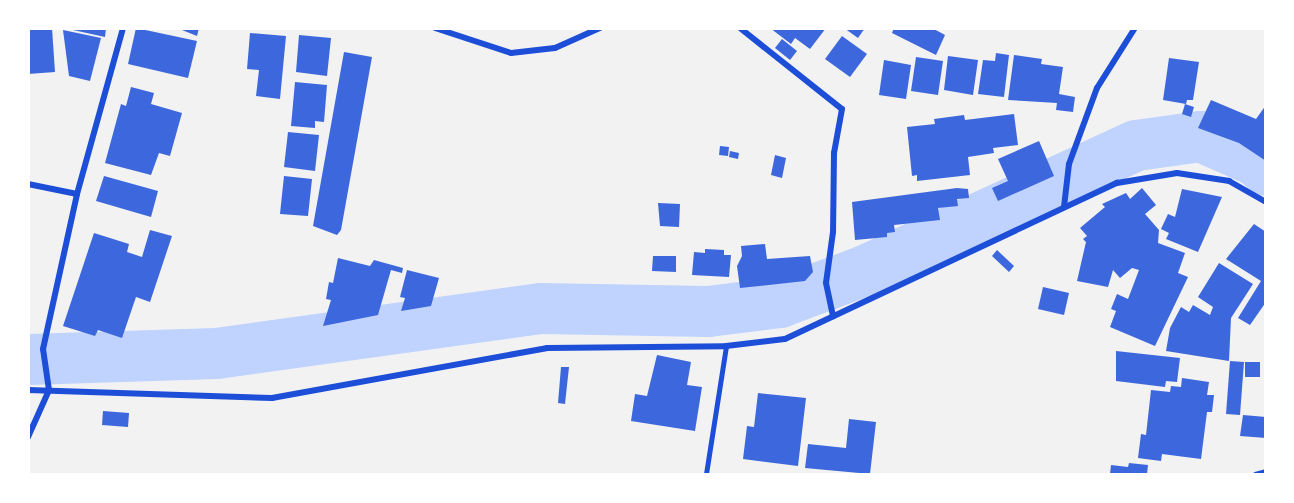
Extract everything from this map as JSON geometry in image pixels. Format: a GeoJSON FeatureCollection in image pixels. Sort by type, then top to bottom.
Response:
{"type":"FeatureCollection","features":[{"type":"Feature","properties":{"kind":"street"},"geometry":{"type":"LineString","coordinates":[[28,437],[49,390],[43,349],[77,194],[123,28]]}},
{"type":"Feature","properties":{"kind":"street"},"geometry":{"type":"LineString","coordinates":[[435,28],[511,52],[555,48],[600,28]]}},
{"type":"Feature","properties":{"kind":"street"},"geometry":{"type":"LineString","coordinates":[[740,28],[842,109],[834,153],[833,232],[826,283],[832,312]]}},
{"type":"Feature","properties":{"kind":"street"},"geometry":{"type":"LineString","coordinates":[[1064,207],[1069,164],[1097,88],[1136,28]]}},
{"type":"Feature","properties":{"kind":"street"},"geometry":{"type":"LineString","coordinates":[[28,390],[177,398],[272,398],[548,348],[726,346],[785,339],[832,312],[1117,183],[1177,173],[1228,181],[1265,200]]}},
{"type":"Feature","properties":{"kind":"street"},"geometry":{"type":"LineString","coordinates":[[28,184],[77,194]]}},
{"type":"Feature","properties":{"kind":"lane"},"geometry":{"type":"LineString","coordinates":[[706,474],[726,346]]}},
{"type":"Feature","properties":{"kind":"lane"},"geometry":{"type":"LineString","coordinates":[[1255,474],[1266,471]]}},
{"type":"Feature","properties":{"kind":"building"},"geometry":{"type":"Polygon","coordinates":[[[28,28],[52,28],[55,72],[28,74],[28,28]]]}},
{"type":"Feature","properties":{"kind":"building"},"geometry":{"type":"Polygon","coordinates":[[[64,28],[106,28],[105,37],[64,28]]]}},
{"type":"Feature","properties":{"kind":"building"},"geometry":{"type":"Polygon","coordinates":[[[136,28],[197,41],[188,78],[128,64],[136,28]]]}},
{"type":"Feature","properties":{"kind":"building"},"geometry":{"type":"Polygon","coordinates":[[[177,28],[199,28],[197,36],[177,28]]]}},
{"type":"Feature","properties":{"kind":"building"},"geometry":{"type":"Polygon","coordinates":[[[770,28],[826,28],[810,49],[795,38],[791,44],[770,28]]]}},
{"type":"Feature","properties":{"kind":"building"},"geometry":{"type":"Polygon","coordinates":[[[844,28],[865,28],[858,38],[844,28]]]}},
{"type":"Feature","properties":{"kind":"building"},"geometry":{"type":"Polygon","coordinates":[[[894,28],[932,28],[945,35],[936,55],[892,33],[894,28]]]}},
{"type":"Feature","properties":{"kind":"building"},"geometry":{"type":"Polygon","coordinates":[[[63,30],[101,38],[90,81],[69,76],[63,30]]]}},
{"type":"Feature","properties":{"kind":"building"},"geometry":{"type":"Polygon","coordinates":[[[250,33],[286,36],[280,99],[256,96],[259,70],[247,69],[250,33]]]}},
{"type":"Feature","properties":{"kind":"building"},"geometry":{"type":"Polygon","coordinates":[[[299,35],[331,38],[327,76],[296,72],[299,35]]]}},
{"type":"Feature","properties":{"kind":"building"},"geometry":{"type":"Polygon","coordinates":[[[842,36],[867,54],[850,77],[825,59],[842,36]]]}},
{"type":"Feature","properties":{"kind":"building"},"geometry":{"type":"Polygon","coordinates":[[[782,39],[797,51],[790,60],[775,48],[782,39]]]}},
{"type":"Feature","properties":{"kind":"building"},"geometry":{"type":"Polygon","coordinates":[[[344,52],[372,57],[341,230],[337,235],[313,226],[344,52]]]}},
{"type":"Feature","properties":{"kind":"building"},"geometry":{"type":"Polygon","coordinates":[[[996,53],[1009,55],[1004,97],[978,94],[983,60],[995,61],[996,53]]]}},
{"type":"Feature","properties":{"kind":"building"},"geometry":{"type":"Polygon","coordinates":[[[1014,55],[1042,59],[1041,64],[1063,67],[1059,94],[1075,97],[1073,112],[1056,110],[1057,103],[1008,100],[1014,55]]]}},
{"type":"Feature","properties":{"kind":"building"},"geometry":{"type":"Polygon","coordinates":[[[948,56],[978,60],[973,95],[944,90],[948,56]]]}},
{"type":"Feature","properties":{"kind":"building"},"geometry":{"type":"Polygon","coordinates":[[[916,57],[943,61],[938,95],[911,91],[916,57]]]}},
{"type":"Feature","properties":{"kind":"building"},"geometry":{"type":"Polygon","coordinates":[[[1169,58],[1199,62],[1193,100],[1187,100],[1186,104],[1163,100],[1169,58]]]}},
{"type":"Feature","properties":{"kind":"building"},"geometry":{"type":"Polygon","coordinates":[[[884,60],[911,65],[906,99],[879,95],[884,60]]]}},
{"type":"Feature","properties":{"kind":"building"},"geometry":{"type":"Polygon","coordinates":[[[295,82],[327,85],[324,122],[315,121],[315,128],[291,126],[295,82]]]}},
{"type":"Feature","properties":{"kind":"building"},"geometry":{"type":"Polygon","coordinates":[[[131,87],[154,93],[151,104],[182,113],[170,156],[159,153],[151,175],[105,163],[121,104],[126,106],[131,87]]]}},
{"type":"Feature","properties":{"kind":"building"},"geometry":{"type":"Polygon","coordinates":[[[1211,100],[1256,119],[1266,105],[1266,161],[1239,143],[1198,128],[1211,100]]]}},
{"type":"Feature","properties":{"kind":"building"},"geometry":{"type":"Polygon","coordinates":[[[1185,104],[1194,107],[1191,117],[1182,114],[1185,104]]]}},
{"type":"Feature","properties":{"kind":"building"},"geometry":{"type":"Polygon","coordinates":[[[1014,114],[1018,145],[993,148],[994,153],[968,157],[970,175],[917,181],[917,175],[912,176],[907,127],[935,124],[934,119],[964,115],[965,120],[1014,114]]]}},
{"type":"Feature","properties":{"kind":"building"},"geometry":{"type":"Polygon","coordinates":[[[288,132],[319,135],[315,171],[284,167],[288,132]]]}},
{"type":"Feature","properties":{"kind":"building"},"geometry":{"type":"Polygon","coordinates":[[[1039,141],[1054,176],[998,201],[992,188],[1008,181],[998,159],[1039,141]]]}},
{"type":"Feature","properties":{"kind":"building"},"geometry":{"type":"Polygon","coordinates":[[[720,146],[729,147],[728,156],[719,155],[720,146]]]}},
{"type":"Feature","properties":{"kind":"building"},"geometry":{"type":"Polygon","coordinates":[[[730,151],[739,153],[738,159],[729,157],[730,151]]]}},
{"type":"Feature","properties":{"kind":"building"},"geometry":{"type":"Polygon","coordinates":[[[775,155],[786,158],[782,178],[771,175],[775,155]]]}},
{"type":"Feature","properties":{"kind":"building"},"geometry":{"type":"Polygon","coordinates":[[[104,176],[158,191],[151,217],[96,201],[104,176]]]}},
{"type":"Feature","properties":{"kind":"building"},"geometry":{"type":"Polygon","coordinates":[[[284,176],[312,179],[308,216],[280,214],[284,176]]]}},
{"type":"Feature","properties":{"kind":"building"},"geometry":{"type":"Polygon","coordinates":[[[957,188],[968,189],[969,198],[957,199],[958,206],[938,208],[940,220],[894,225],[895,232],[887,233],[887,237],[855,240],[852,202],[957,188]]]}},
{"type":"Feature","properties":{"kind":"building"},"geometry":{"type":"Polygon","coordinates":[[[1142,188],[1156,205],[1145,214],[1159,230],[1158,243],[1185,253],[1178,273],[1188,277],[1155,346],[1110,327],[1116,311],[1111,309],[1117,294],[1128,299],[1139,270],[1132,268],[1120,278],[1113,270],[1108,287],[1077,281],[1086,242],[1083,239],[1087,236],[1080,228],[1105,207],[1102,204],[1126,193],[1130,199],[1142,188]]]}},
{"type":"Feature","properties":{"kind":"building"},"geometry":{"type":"Polygon","coordinates":[[[1182,189],[1222,197],[1198,252],[1166,239],[1169,233],[1161,229],[1168,214],[1175,217],[1182,189]]]}},
{"type":"Feature","properties":{"kind":"building"},"geometry":{"type":"Polygon","coordinates":[[[658,203],[680,204],[679,227],[660,226],[658,203]]]}},
{"type":"Feature","properties":{"kind":"building"},"geometry":{"type":"Polygon","coordinates":[[[1254,224],[1266,232],[1266,302],[1250,325],[1238,318],[1261,281],[1226,259],[1254,224]]]}},
{"type":"Feature","properties":{"kind":"building"},"geometry":{"type":"Polygon","coordinates":[[[150,230],[172,236],[150,302],[136,297],[122,338],[98,330],[95,336],[63,326],[94,233],[129,244],[127,252],[142,257],[150,230]]]}},
{"type":"Feature","properties":{"kind":"building"},"geometry":{"type":"Polygon","coordinates":[[[765,244],[767,259],[810,256],[813,272],[805,281],[740,288],[737,266],[742,256],[741,246],[765,244]]]}},
{"type":"Feature","properties":{"kind":"building"},"geometry":{"type":"Polygon","coordinates":[[[705,249],[724,250],[724,255],[731,255],[729,277],[692,275],[694,252],[705,253],[705,249]]]}},
{"type":"Feature","properties":{"kind":"building"},"geometry":{"type":"Polygon","coordinates":[[[997,250],[1014,266],[1009,272],[992,256],[997,250]]]}},
{"type":"Feature","properties":{"kind":"building"},"geometry":{"type":"Polygon","coordinates":[[[653,256],[676,256],[676,272],[652,271],[653,256]]]}},
{"type":"Feature","properties":{"kind":"building"},"geometry":{"type":"Polygon","coordinates":[[[338,258],[370,266],[374,260],[403,268],[402,273],[391,270],[378,315],[323,326],[331,300],[326,299],[329,282],[333,283],[338,258]]]}},
{"type":"Feature","properties":{"kind":"building"},"geometry":{"type":"Polygon","coordinates":[[[1219,263],[1253,284],[1231,318],[1229,361],[1166,351],[1170,328],[1181,307],[1189,312],[1193,305],[1210,315],[1213,307],[1198,297],[1219,263]]]}},
{"type":"Feature","properties":{"kind":"building"},"geometry":{"type":"Polygon","coordinates":[[[407,270],[439,278],[431,306],[401,311],[405,298],[400,297],[407,270]]]}},
{"type":"Feature","properties":{"kind":"building"},"geometry":{"type":"Polygon","coordinates":[[[1043,287],[1069,293],[1064,315],[1038,309],[1043,287]]]}},
{"type":"Feature","properties":{"kind":"building"},"geometry":{"type":"Polygon","coordinates":[[[1116,351],[1180,358],[1177,382],[1166,381],[1165,387],[1116,381],[1116,351]]]}},
{"type":"Feature","properties":{"kind":"building"},"geometry":{"type":"Polygon","coordinates":[[[657,355],[691,362],[687,385],[702,387],[695,431],[631,421],[635,394],[647,396],[657,355]]]}},
{"type":"Feature","properties":{"kind":"building"},"geometry":{"type":"Polygon","coordinates":[[[1230,361],[1244,362],[1240,415],[1226,414],[1230,361]]]}},
{"type":"Feature","properties":{"kind":"building"},"geometry":{"type":"Polygon","coordinates":[[[1245,362],[1260,362],[1260,377],[1245,377],[1245,362]]]}},
{"type":"Feature","properties":{"kind":"building"},"geometry":{"type":"Polygon","coordinates":[[[561,367],[569,367],[565,404],[558,403],[561,367]]]}},
{"type":"Feature","properties":{"kind":"building"},"geometry":{"type":"Polygon","coordinates":[[[1182,378],[1209,382],[1207,395],[1214,395],[1212,412],[1207,412],[1201,459],[1162,454],[1161,461],[1138,458],[1141,434],[1146,435],[1151,390],[1170,392],[1171,386],[1181,387],[1182,378]]]}},
{"type":"Feature","properties":{"kind":"building"},"geometry":{"type":"Polygon","coordinates":[[[758,393],[806,398],[798,466],[743,459],[747,426],[754,427],[758,393]]]}},
{"type":"Feature","properties":{"kind":"building"},"geometry":{"type":"Polygon","coordinates":[[[103,411],[129,413],[128,427],[102,425],[103,411]]]}},
{"type":"Feature","properties":{"kind":"building"},"geometry":{"type":"Polygon","coordinates":[[[1243,415],[1266,417],[1266,438],[1240,436],[1243,415]]]}},
{"type":"Feature","properties":{"kind":"building"},"geometry":{"type":"Polygon","coordinates":[[[849,419],[876,422],[870,474],[805,468],[808,444],[846,448],[849,419]]]}},
{"type":"Feature","properties":{"kind":"building"},"geometry":{"type":"Polygon","coordinates":[[[1129,463],[1148,465],[1147,474],[1110,474],[1111,465],[1128,467],[1129,463]]]}},
{"type":"Feature","properties":{"kind":"waterway"},"geometry":{"type":"LineString","coordinates":[[28,359],[216,353],[540,308],[708,311],[779,302],[865,270],[1136,145],[1200,136],[1255,160],[1266,170]]}}]}
